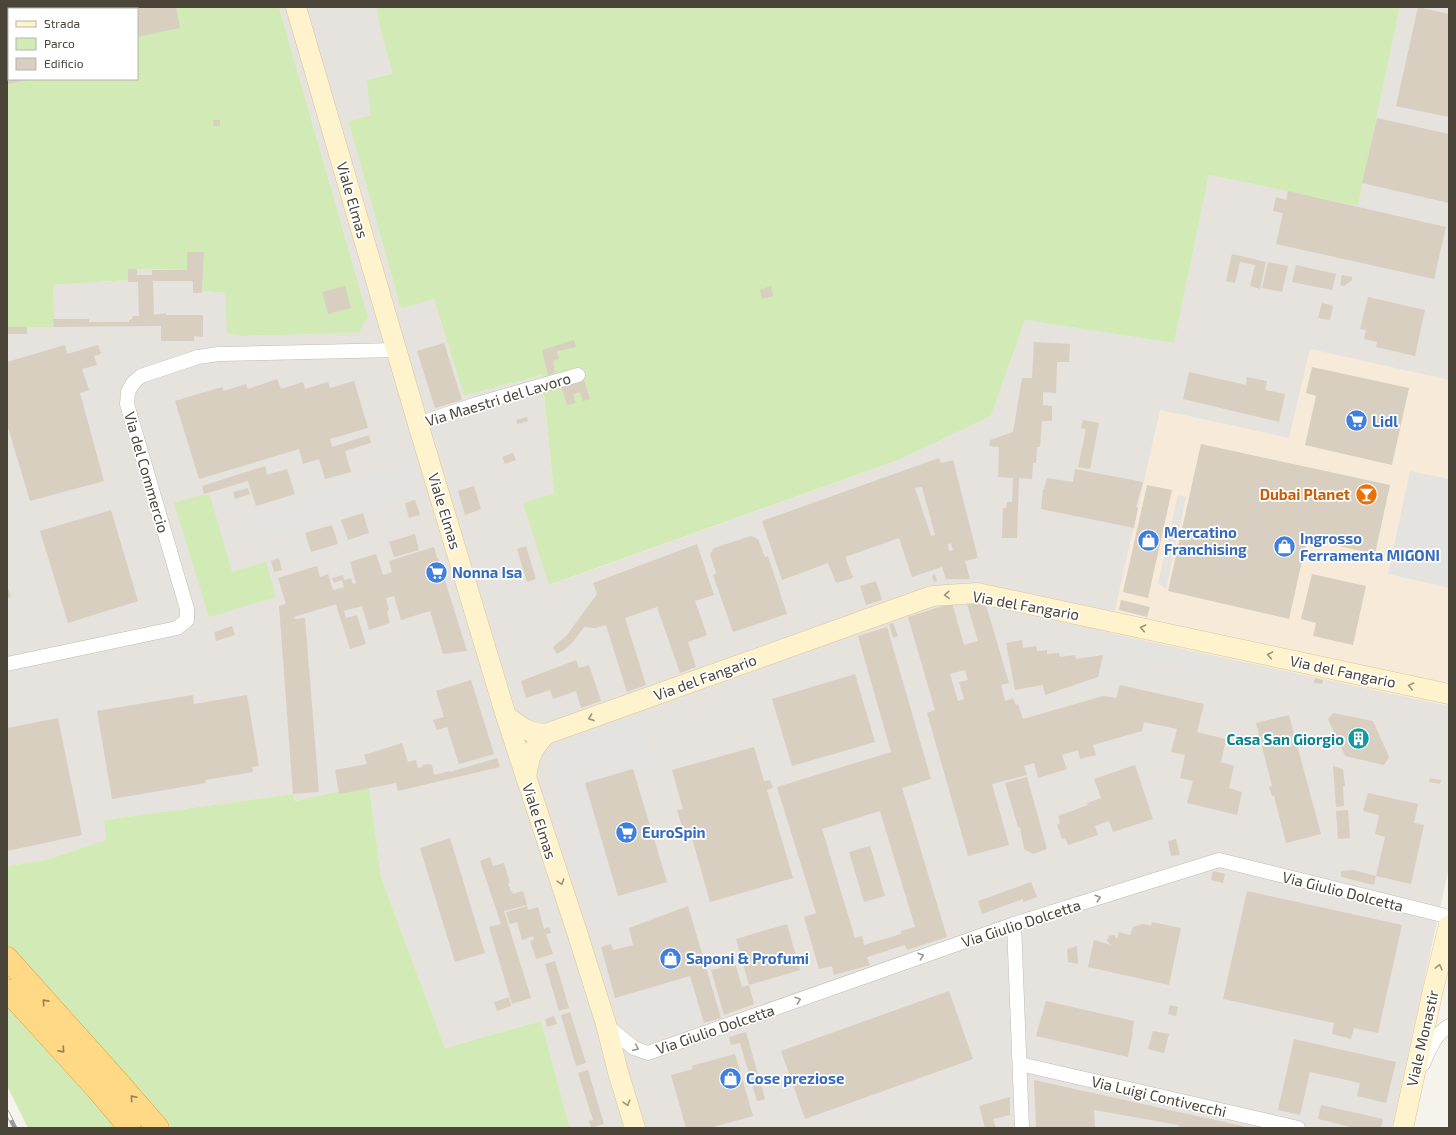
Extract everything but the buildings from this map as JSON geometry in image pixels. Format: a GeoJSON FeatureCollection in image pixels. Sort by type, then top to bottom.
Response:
{"type":"FeatureCollection","features":[{"type":"Feature","properties":{"kind":"highway"},"geometry":{"type":"LineString","coordinates":[[7,958],[158,1128]]}},
{"type":"Feature","properties":{"kind":"highway"},"geometry":{"type":"LineString","coordinates":[[7,990],[97,1089],[130,1128]]}},
{"type":"Feature","properties":{"kind":"main road","name":"Viale Elmas"},"geometry":{"type":"LineString","coordinates":[[296,7],[398,350],[418,424],[506,716],[606,1024],[634,1128]]}},
{"type":"Feature","properties":{"kind":"main road","name":"Via del Fangario"},"geometry":{"type":"LineString","coordinates":[[546,734],[932,596],[977,593],[1449,694]]}},
{"type":"Feature","properties":{"kind":"main road"},"geometry":{"type":"LineString","coordinates":[[506,716],[521,727],[533,733],[546,734]]}},
{"type":"Feature","properties":{"kind":"main road"},"geometry":{"type":"LineString","coordinates":[[526,779],[529,761],[535,746],[546,734]]}},
{"type":"Feature","properties":{"kind":"main road","name":"Viale Monastir"},"geometry":{"type":"LineString","coordinates":[[1402,1128],[1449,925]]}},
{"type":"Feature","properties":{"kind":"street","name":"Via del Commercio"},"geometry":{"type":"LineString","coordinates":[[7,664],[177,628],[186,620],[187,609],[127,404],[128,392],[133,383],[141,376],[198,357],[218,354],[398,350]]}},
{"type":"Feature","properties":{"kind":"street","name":"Via Maestri del Lavoro"},"geometry":{"type":"LineString","coordinates":[[418,424],[477,404],[578,375]]}},
{"type":"Feature","properties":{"kind":"street","name":"Via Giulio Dolcetta"},"geometry":{"type":"LineString","coordinates":[[606,1024],[634,1048],[648,1053],[1014,924],[1219,860],[1442,915],[1449,920]]}},
{"type":"Feature","properties":{"kind":"street"},"geometry":{"type":"LineString","coordinates":[[1014,924],[1022,1128]]}},
{"type":"Feature","properties":{"kind":"street"},"geometry":{"type":"LineString","coordinates":[[1410,1095],[1432,1045],[1438,1036],[1449,1026]]}},
{"type":"Feature","properties":{"kind":"street","name":"Via Luigi Contivecchi"},"geometry":{"type":"LineString","coordinates":[[1020,1064],[1298,1128]]}},
{"type":"Feature","properties":{"kind":"shaded area"},"geometry":{"type":"Polygon","coordinates":[[[279,7],[376,7],[380,28],[394,74],[371,115],[348,121],[401,309],[434,299],[464,396],[542,375],[554,493],[524,503],[550,585],[901,459],[991,416],[1025,320],[1174,343],[1209,175],[1358,206],[1400,7],[1449,7],[1449,380],[1310,349],[1289,438],[1160,410],[1110,633],[1449,706],[1449,867],[1392,1128],[570,1128],[541,1021],[445,1048],[381,877],[369,786],[295,801],[293,794],[104,820],[107,840],[46,860],[7,866],[7,327],[53,327],[53,285],[128,280],[128,269],[187,270],[187,252],[204,252],[202,291],[225,293],[228,333],[242,336],[359,333],[368,317],[279,7]]]}},
{"type":"Feature","properties":{"kind":"shaded area"},"geometry":{"type":"Polygon","coordinates":[[[1310,349],[1449,380],[1449,706],[1110,633],[1160,410],[1289,438],[1310,349]]]}},
{"type":"Feature","properties":{"kind":"shaded area"},"geometry":{"type":"Polygon","coordinates":[[[411,469],[419,496],[267,541],[258,513],[309,494],[383,472],[411,469]]]}},
{"type":"Feature","properties":{"kind":"shaded area"},"geometry":{"type":"Polygon","coordinates":[[[1410,471],[1449,479],[1449,588],[1388,574],[1410,471]]]}},
{"type":"Feature","properties":{"kind":"shaded area"},"geometry":{"type":"Polygon","coordinates":[[[1178,495],[1186,497],[1166,589],[1158,583],[1178,495]]]}},
{"type":"Feature","properties":{"kind":"shaded area"},"geometry":{"type":"Polygon","coordinates":[[[1105,634],[1224,661],[1227,678],[1106,651],[1105,634]]]}},
{"type":"Feature","properties":{"kind":"shaded area"},"geometry":{"type":"Polygon","coordinates":[[[639,713],[654,763],[585,783],[618,896],[667,882],[673,910],[600,938],[544,748],[639,713]]]}},
{"type":"Feature","properties":{"kind":"shaded area"},"geometry":{"type":"Polygon","coordinates":[[[689,978],[701,1021],[649,1038],[622,1017],[618,999],[689,978]]]}},
{"type":"Feature","properties":{"kind":"green space"},"geometry":{"type":"Polygon","coordinates":[[[7,7],[279,7],[368,317],[359,333],[242,336],[227,333],[225,293],[202,291],[204,252],[188,252],[187,270],[128,269],[128,280],[53,285],[54,327],[7,327],[7,7]]]}},
{"type":"Feature","properties":{"kind":"green space"},"geometry":{"type":"Polygon","coordinates":[[[376,7],[1400,7],[1358,206],[1209,175],[1174,343],[1025,320],[991,416],[901,459],[549,585],[523,503],[554,493],[542,375],[464,396],[434,299],[401,309],[348,121],[371,115],[367,80],[393,74],[380,28],[376,7]]]}},
{"type":"Feature","properties":{"kind":"green space"},"geometry":{"type":"Polygon","coordinates":[[[204,494],[210,496],[232,572],[266,562],[276,597],[209,617],[174,503],[204,494]]]}},
{"type":"Feature","properties":{"kind":"green space"},"geometry":{"type":"Polygon","coordinates":[[[369,785],[381,877],[445,1048],[541,1021],[570,1128],[171,1128],[161,1115],[7,946],[7,866],[46,860],[106,840],[104,820],[293,794],[295,801],[369,785]]]}},
{"type":"Feature","properties":{"kind":"green space"},"geometry":{"type":"Polygon","coordinates":[[[7,1002],[121,1128],[28,1128],[7,1086],[7,1002]]]}},
{"type":"Feature","properties":{"kind":"railway"},"geometry":{"type":"LineString","coordinates":[[7,1112],[15,1128]]}},
{"type":"Feature","properties":{"kind":"place","name":"Lidl"},"geometry":{"type":"Point","coordinates":[1356,421]}},
{"type":"Feature","properties":{"kind":"place","name":"Dubai Planet"},"geometry":{"type":"Point","coordinates":[1366,494]}},
{"type":"Feature","properties":{"kind":"place","name":"Mercatino Franchising"},"geometry":{"type":"Point","coordinates":[1148,541]}},
{"type":"Feature","properties":{"kind":"place","name":"Ingrosso Ferramenta MIGONI"},"geometry":{"type":"Point","coordinates":[1284,547]}},
{"type":"Feature","properties":{"kind":"place","name":"Nonna Isa"},"geometry":{"type":"Point","coordinates":[436,572]}},
{"type":"Feature","properties":{"kind":"place","name":"Casa San Giorgio"},"geometry":{"type":"Point","coordinates":[1359,739]}},
{"type":"Feature","properties":{"kind":"place","name":"EuroSpin"},"geometry":{"type":"Point","coordinates":[626,832]}},
{"type":"Feature","properties":{"kind":"place","name":"Saponi & Profumi"},"geometry":{"type":"Point","coordinates":[670,958]}},
{"type":"Feature","properties":{"kind":"place","name":"Cose preziose"},"geometry":{"type":"Point","coordinates":[730,1078]}}]}
